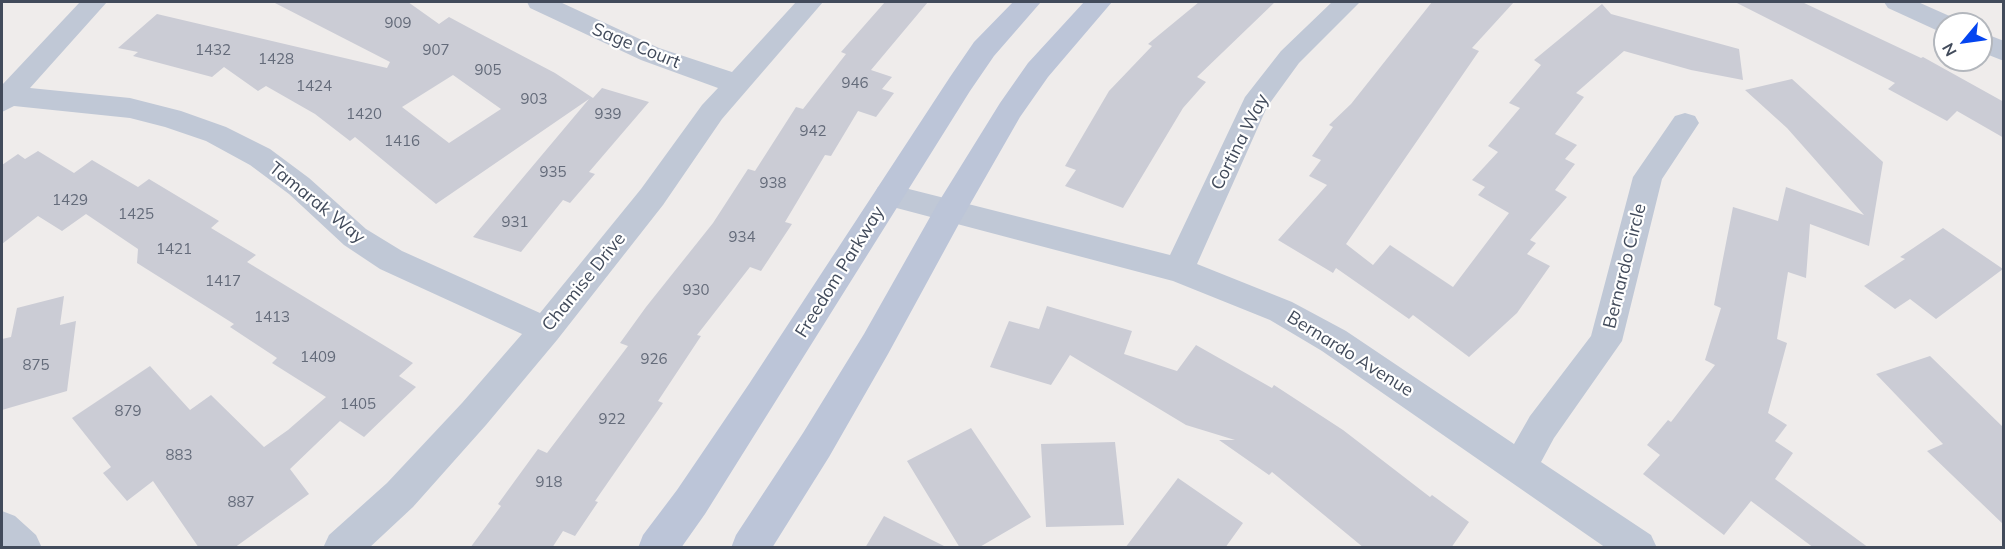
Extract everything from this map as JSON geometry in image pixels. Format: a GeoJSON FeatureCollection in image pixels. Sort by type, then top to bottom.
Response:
{"type":"FeatureCollection","features":[{"type":"Feature","properties":{"kind":"main road","name":"Freedom Parkway"},"geometry":{"type":"LineString","coordinates":[[657,548],[691,502],[762,395],[984,49],[1028,2]]}},
{"type":"Feature","properties":{"kind":"main road"},"geometry":{"type":"LineString","coordinates":[[750,548],[840,405],[949,212],[1010,110],[1038,70],[1099,2]]}},
{"type":"Feature","properties":{"kind":"street"},"geometry":{"type":"LineString","coordinates":[[5,99],[94,2]]}},
{"type":"Feature","properties":{"kind":"street","name":"Sage Court"},"geometry":{"type":"LineString","coordinates":[[539,2],[650,54],[736,84]]}},
{"type":"Feature","properties":{"kind":"street","name":"Chamise Drive"},"geometry":{"type":"LineString","coordinates":[[342,548],[400,495],[474,414],[652,197],[712,112],[810,2]]}},
{"type":"Feature","properties":{"kind":"street","name":"Cortina Way"},"geometry":{"type":"LineString","coordinates":[[1179,270],[1255,105],[1290,57],[1347,2]]}},
{"type":"Feature","properties":{"kind":"street"},"geometry":{"type":"LineString","coordinates":[[1897,2],[1933,18]]}},
{"type":"Feature","properties":{"kind":"street","name":"Tamarak Way"},"geometry":{"type":"LineString","coordinates":[[5,99],[130,108],[171,118],[216,134],[260,157],[299,186],[355,237],[391,260],[545,330]]}},
{"type":"Feature","properties":{"kind":"street","name":"Bernardo Circle"},"geometry":{"type":"LineString","coordinates":[[1520,466],[1542,428],[1606,341],[1648,177],[1684,123]]}},
{"type":"Feature","properties":{"kind":"street","name":"Bernardo Avenue"},"geometry":{"type":"LineString","coordinates":[[889,195],[1179,270],[1281,311],[1334,341],[1638,548]]}},
{"type":"Feature","properties":{"kind":"street"},"geometry":{"type":"LineString","coordinates":[[2,528],[23,548]]}},
{"type":"Feature","properties":{"kind":"building"},"geometry":{"type":"Polygon","coordinates":[[[273,2],[408,2],[439,24],[449,17],[555,73],[593,98],[602,88],[649,102],[589,172],[595,174],[570,203],[563,200],[521,252],[473,237],[589,99],[436,204],[355,137],[350,141],[315,114],[266,86],[258,91],[224,67],[212,77],[133,56],[138,52],[118,48],[157,14],[387,68],[390,62],[273,2]],[[453,75],[402,107],[449,143],[501,109],[453,75]]]}},
{"type":"Feature","properties":{"kind":"building"},"geometry":{"type":"Polygon","coordinates":[[[885,2],[928,2],[871,70],[892,77],[882,89],[894,93],[876,117],[858,111],[831,156],[825,155],[785,222],[792,224],[761,271],[750,267],[697,335],[701,336],[658,401],[663,403],[595,501],[598,502],[575,536],[563,531],[552,548],[470,548],[501,506],[498,504],[538,449],[547,453],[628,346],[620,343],[713,223],[748,169],[755,171],[796,107],[803,109],[846,54],[841,52],[885,2]]]}},
{"type":"Feature","properties":{"kind":"building"},"geometry":{"type":"Polygon","coordinates":[[[1199,2],[1275,2],[1197,77],[1206,82],[1183,108],[1123,208],[1065,186],[1076,170],[1065,166],[1109,91],[1152,46],[1148,44],[1199,2]]]}},
{"type":"Feature","properties":{"kind":"building"},"geometry":{"type":"Polygon","coordinates":[[[1432,2],[1514,2],[1472,48],[1479,51],[1346,244],[1373,265],[1390,245],[1453,287],[1509,213],[1478,195],[1485,187],[1472,180],[1498,152],[1488,146],[1520,108],[1509,103],[1541,65],[1534,60],[1602,4],[1611,14],[1739,49],[1743,80],[1691,70],[1624,51],[1576,93],[1584,97],[1555,134],[1577,145],[1565,159],[1575,164],[1555,190],[1567,197],[1530,240],[1536,243],[1527,254],[1550,266],[1517,313],[1469,357],[1413,315],[1409,319],[1336,268],[1333,273],[1278,240],[1327,185],[1309,176],[1321,160],[1312,156],[1333,127],[1329,125],[1351,104],[1432,2]]]}},
{"type":"Feature","properties":{"kind":"building"},"geometry":{"type":"Polygon","coordinates":[[[1735,2],[1802,2],[1923,57],[1933,63],[1933,72],[1950,72],[2004,102],[2004,138],[1957,111],[1947,121],[1888,89],[1895,83],[1735,2]]]}},
{"type":"Feature","properties":{"kind":"building"},"geometry":{"type":"Polygon","coordinates":[[[1792,79],[1883,162],[1869,246],[1810,224],[1806,278],[1788,272],[1777,339],[1787,343],[1768,413],[1787,425],[1775,441],[1793,453],[1775,479],[1869,548],[1814,548],[1751,501],[1724,535],[1643,474],[1660,455],[1647,445],[1668,420],[1671,422],[1715,365],[1705,360],[1721,308],[1714,305],[1733,207],[1778,221],[1786,187],[1864,215],[1787,128],[1745,90],[1792,79]]]}},
{"type":"Feature","properties":{"kind":"building"},"geometry":{"type":"Polygon","coordinates":[[[38,151],[74,173],[92,160],[138,187],[149,179],[219,221],[211,228],[256,255],[247,262],[413,363],[399,376],[416,387],[364,437],[340,421],[290,469],[309,494],[234,548],[199,548],[153,481],[127,501],[103,473],[111,467],[72,418],[150,366],[190,410],[211,395],[264,447],[288,430],[326,397],[272,363],[277,358],[230,327],[234,324],[137,263],[138,249],[86,214],[62,231],[38,216],[2,244],[2,165],[18,154],[25,159],[38,151]]]}},
{"type":"Feature","properties":{"kind":"building"},"geometry":{"type":"Polygon","coordinates":[[[1943,228],[2003,269],[1936,319],[1910,299],[1895,309],[1864,286],[1905,259],[1900,257],[1943,228]]]}},
{"type":"Feature","properties":{"kind":"building"},"geometry":{"type":"Polygon","coordinates":[[[64,296],[60,325],[76,321],[67,391],[2,410],[2,339],[11,337],[17,308],[64,296]]]}},
{"type":"Feature","properties":{"kind":"building"},"geometry":{"type":"Polygon","coordinates":[[[1047,306],[1132,331],[1124,354],[1177,371],[1196,345],[1272,388],[1274,385],[1343,430],[1430,497],[1432,495],[1469,522],[1451,548],[1364,548],[1272,472],[1269,475],[1219,440],[1235,440],[1186,425],[1070,355],[1051,385],[990,367],[1009,321],[1039,329],[1047,306]]]}},
{"type":"Feature","properties":{"kind":"building"},"geometry":{"type":"Polygon","coordinates":[[[1930,356],[2004,428],[2004,525],[1927,451],[1943,444],[1876,374],[1930,356]]]}},
{"type":"Feature","properties":{"kind":"building"},"geometry":{"type":"Polygon","coordinates":[[[971,428],[1031,517],[978,548],[960,548],[907,461],[971,428]]]}},
{"type":"Feature","properties":{"kind":"building"},"geometry":{"type":"Polygon","coordinates":[[[1115,442],[1124,525],[1046,527],[1041,444],[1115,442]]]}},
{"type":"Feature","properties":{"kind":"building"},"geometry":{"type":"Polygon","coordinates":[[[1178,478],[1243,523],[1225,548],[1125,548],[1178,478]]]}},
{"type":"Feature","properties":{"kind":"building"},"geometry":{"type":"Polygon","coordinates":[[[884,516],[948,548],[865,548],[884,516]]]}}]}
